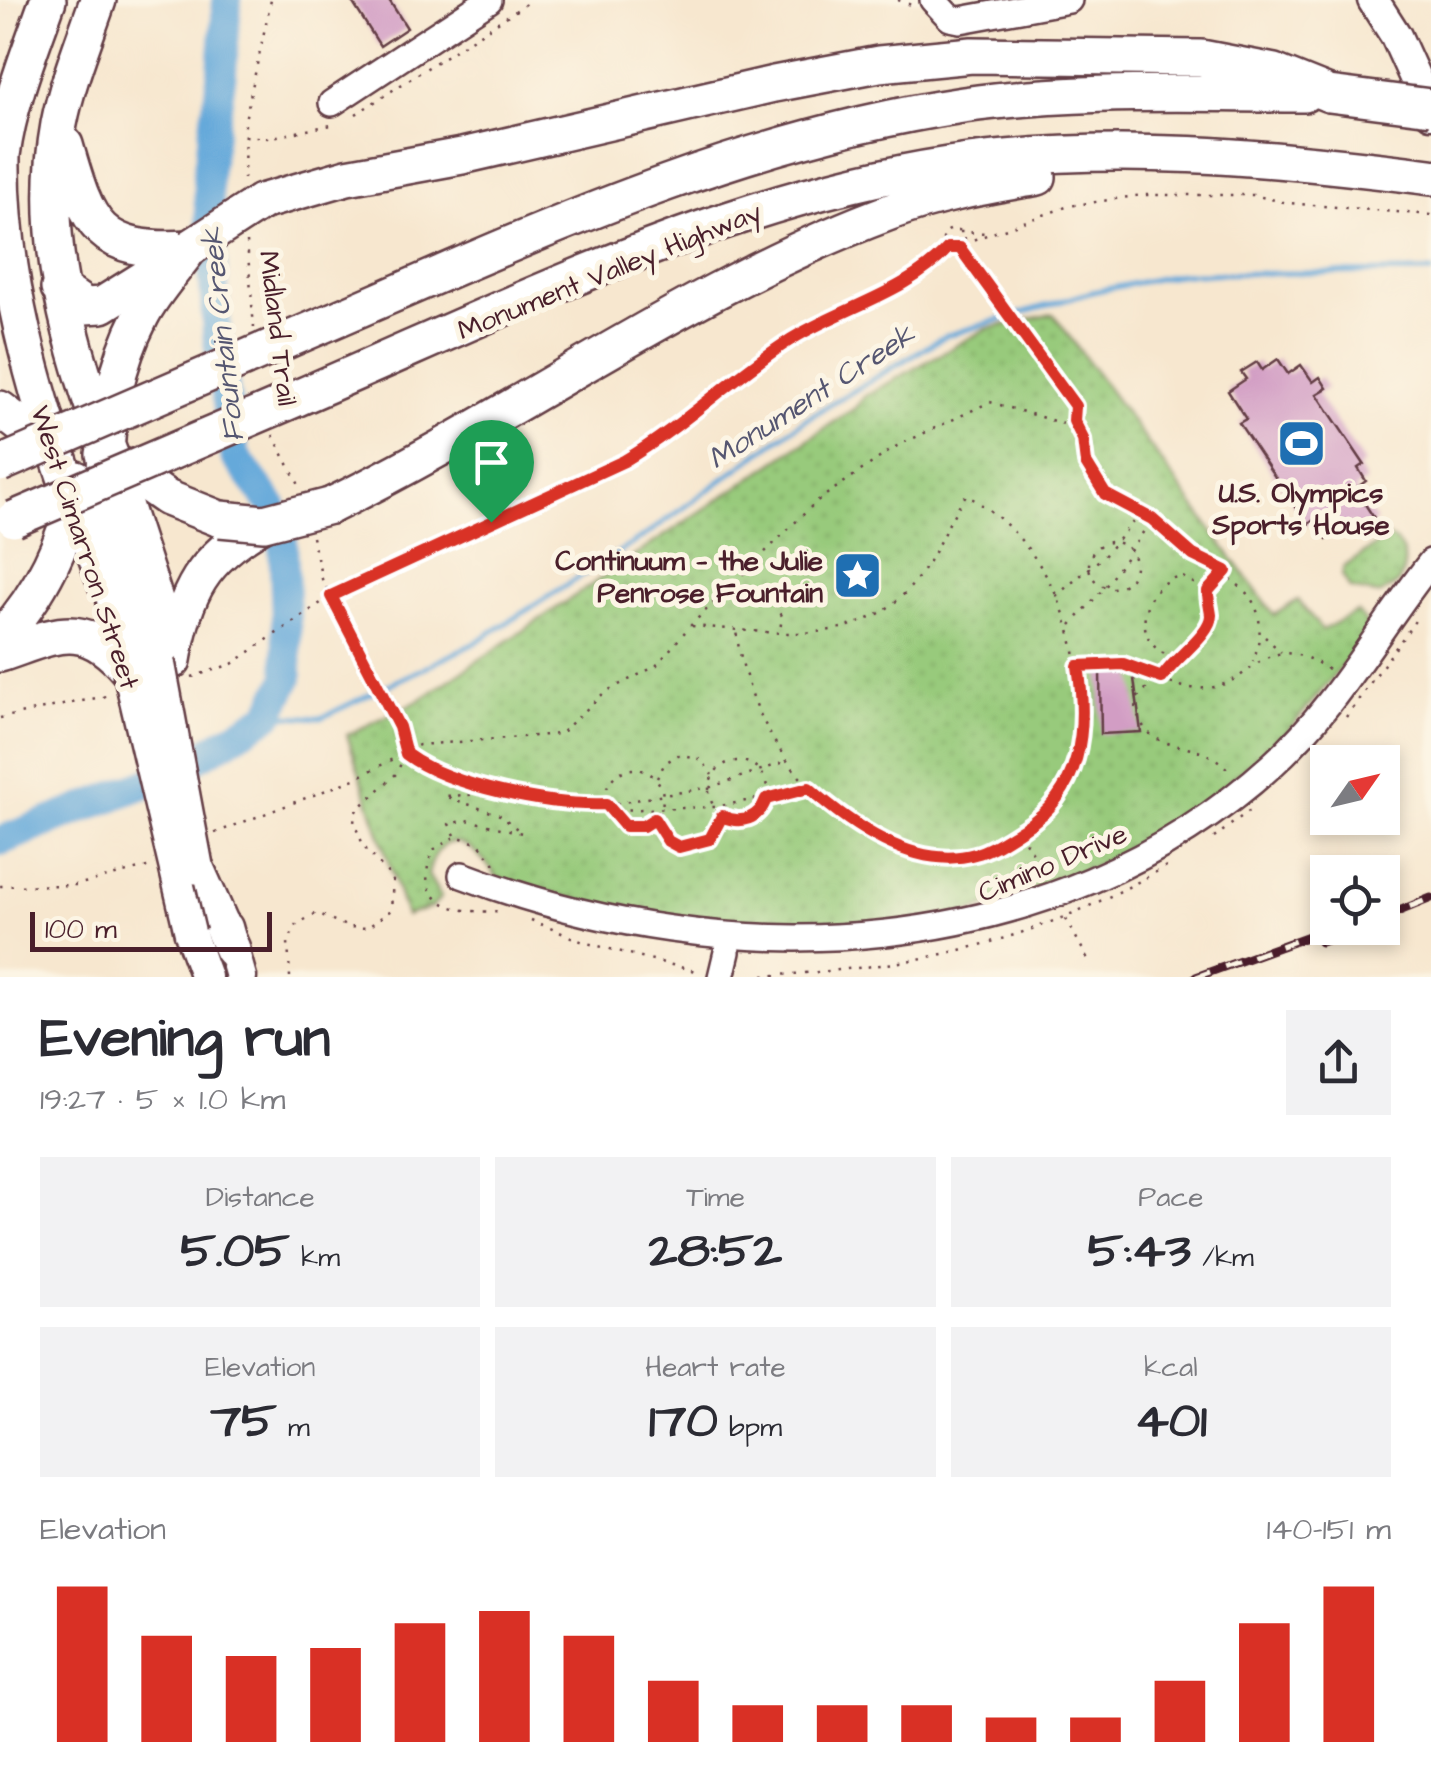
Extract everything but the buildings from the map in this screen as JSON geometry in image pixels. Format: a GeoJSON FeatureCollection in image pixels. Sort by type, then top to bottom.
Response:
{"type":"FeatureCollection","features":[{"type":"Feature","properties":{"kind":"highway","name":"West Cimarron Street"},"geometry":{"type":"LineString","coordinates":[[48,0],[10,112],[0,201],[2,245],[16,320],[87,459]]}},
{"type":"Feature","properties":{"kind":"highway","name":"West Cimarron Street"},"geometry":{"type":"LineString","coordinates":[[87,459],[76,353],[59,288],[52,203],[59,125],[98,0]]}},
{"type":"Feature","properties":{"kind":"highway"},"geometry":{"type":"LineString","coordinates":[[59,288],[85,306],[102,305],[173,260],[253,196],[880,64],[972,55],[1201,58],[1274,72],[1330,94]]}},
{"type":"Feature","properties":{"kind":"highway","name":"Monument Valley Highway"},"geometry":{"type":"LineString","coordinates":[[0,464],[269,340],[674,181],[830,133],[962,106],[1068,94],[1182,90],[1330,94],[1431,110]]}},
{"type":"Feature","properties":{"kind":"highway"},"geometry":{"type":"LineString","coordinates":[[59,125],[82,204],[100,228],[125,246],[173,260]]}},
{"type":"Feature","properties":{"kind":"highway"},"geometry":{"type":"LineString","coordinates":[[0,409],[87,459],[168,498],[223,533],[320,518],[717,292],[830,236],[959,191],[1162,155]]}},
{"type":"Feature","properties":{"kind":"highway","name":"Monument Valley Highway"},"geometry":{"type":"LineString","coordinates":[[7,523],[609,265],[764,208],[948,164],[1016,158],[1162,155],[1308,162],[1431,177]]}},
{"type":"Feature","properties":{"kind":"highway"},"geometry":{"type":"LineString","coordinates":[[0,638],[19,619],[40,584],[126,348],[173,260]]}},
{"type":"Feature","properties":{"kind":"highway"},"geometry":{"type":"LineString","coordinates":[[87,459],[108,524],[133,577],[145,660],[203,863],[237,963]]}},
{"type":"Feature","properties":{"kind":"highway"},"geometry":{"type":"LineString","coordinates":[[145,660],[223,533]]}},
{"type":"Feature","properties":{"kind":"highway"},"geometry":{"type":"LineString","coordinates":[[0,654],[51,635],[73,633],[145,660]]}},
{"type":"Feature","properties":{"kind":"main road"},"geometry":{"type":"LineString","coordinates":[[1373,0],[1396,36],[1431,110]]}},
{"type":"Feature","properties":{"kind":"main road"},"geometry":{"type":"LineString","coordinates":[[1396,36],[1431,72]]}},
{"type":"Feature","properties":{"kind":"main road","name":"West Cimarron Street"},"geometry":{"type":"LineString","coordinates":[[87,459],[157,597],[145,660]]}},
{"type":"Feature","properties":{"kind":"main road","name":"West Cimarron Street"},"geometry":{"type":"LineString","coordinates":[[87,459],[145,660],[190,933],[206,977]]}},
{"type":"Feature","properties":{"kind":"street"},"geometry":{"type":"LineString","coordinates":[[332,104],[489,0]]}},
{"type":"Feature","properties":{"kind":"street"},"geometry":{"type":"LineString","coordinates":[[942,9],[975,19],[1038,3],[1069,0]]}},
{"type":"Feature","properties":{"kind":"street","name":"Cimino Drive"},"geometry":{"type":"LineString","coordinates":[[462,875],[496,892],[595,927],[724,965],[948,934],[1024,913],[1140,859],[1231,800],[1299,738],[1348,683],[1431,562]]}},
{"type":"Feature","properties":{"kind":"path"},"geometry":{"type":"LineString","coordinates":[[253,196],[245,120],[271,0]]}},
{"type":"Feature","properties":{"kind":"path"},"geometry":{"type":"LineString","coordinates":[[960,248],[964,243],[1069,206],[1142,195],[1253,195],[1288,203],[1431,216]]}},
{"type":"Feature","properties":{"kind":"path"},"geometry":{"type":"LineString","coordinates":[[960,232],[964,243]]}},
{"type":"Feature","properties":{"kind":"path"},"geometry":{"type":"LineString","coordinates":[[948,248],[946,233],[992,234]]}},
{"type":"Feature","properties":{"kind":"path","name":"Midland Trail"},"geometry":{"type":"LineString","coordinates":[[247,238],[269,340]]}},
{"type":"Feature","properties":{"kind":"path"},"geometry":{"type":"LineString","coordinates":[[246,654],[331,596],[624,461],[654,443],[788,341],[922,271],[948,248],[960,248]]}},
{"type":"Feature","properties":{"kind":"path"},"geometry":{"type":"LineString","coordinates":[[960,248],[1075,406],[1074,421],[1098,486],[1115,503],[1152,519],[1193,555],[1226,571],[1247,593],[1262,635],[1282,653],[1331,670],[1339,660]]}},
{"type":"Feature","properties":{"kind":"path"},"geometry":{"type":"LineString","coordinates":[[290,977],[288,942],[305,918],[318,913],[348,927],[368,928],[391,910],[396,896],[393,879],[364,847],[354,823],[355,812],[396,774],[406,754],[419,745],[452,739],[560,734],[604,692],[656,666],[690,626],[817,501],[922,432],[990,402],[1064,424],[1074,421]]}},
{"type":"Feature","properties":{"kind":"path","name":"Midland Trail"},"geometry":{"type":"LineString","coordinates":[[272,434],[299,486]]}},
{"type":"Feature","properties":{"kind":"path"},"geometry":{"type":"LineString","coordinates":[[690,626],[736,632],[840,631],[885,610],[919,576],[966,495],[1023,543],[1056,596],[1069,627],[1078,666],[1082,734],[1070,778],[1052,808],[977,854],[956,857],[913,851],[864,830],[809,788],[786,762],[748,688],[736,632]]}},
{"type":"Feature","properties":{"kind":"path"},"geometry":{"type":"LineString","coordinates":[[1056,596],[1090,570],[1140,514]]}},
{"type":"Feature","properties":{"kind":"path"},"geometry":{"type":"LineString","coordinates":[[320,518],[316,565],[399,727],[406,754]]}},
{"type":"Feature","properties":{"kind":"path"},"geometry":{"type":"LineString","coordinates":[[1069,627],[1105,587],[1152,519]]}},
{"type":"Feature","properties":{"kind":"path"},"geometry":{"type":"LineString","coordinates":[[1116,543],[1131,552],[1135,560],[1132,578],[1117,588],[1105,587],[1090,570],[1095,550],[1116,543]]}},
{"type":"Feature","properties":{"kind":"path"},"geometry":{"type":"LineString","coordinates":[[1226,571],[1208,591],[1211,616],[1205,632],[1176,657],[1162,678],[1140,693],[1135,703],[1138,722],[1156,739],[1170,746],[1212,753],[1231,774]]}},
{"type":"Feature","properties":{"kind":"path"},"geometry":{"type":"LineString","coordinates":[[1176,657],[1156,647],[1146,630],[1149,596],[1161,583],[1181,576],[1208,591]]}},
{"type":"Feature","properties":{"kind":"path"},"geometry":{"type":"LineString","coordinates":[[776,604],[782,616],[780,633]]}},
{"type":"Feature","properties":{"kind":"path"},"geometry":{"type":"LineString","coordinates":[[1078,666],[1123,664],[1198,689],[1215,687],[1237,678],[1253,662],[1262,635]]}},
{"type":"Feature","properties":{"kind":"path"},"geometry":{"type":"LineString","coordinates":[[1253,662],[1282,653]]}},
{"type":"Feature","properties":{"kind":"path"},"geometry":{"type":"LineString","coordinates":[[406,754],[448,774],[498,789],[559,802],[606,804],[710,787],[786,762]]}},
{"type":"Feature","properties":{"kind":"path"},"geometry":{"type":"LineString","coordinates":[[657,781],[665,763],[680,754],[702,760],[713,776]]}},
{"type":"Feature","properties":{"kind":"path"},"geometry":{"type":"LineString","coordinates":[[732,759],[760,772],[767,784],[766,799],[756,816],[746,820],[722,816],[714,807],[710,787],[713,776],[732,759]]}},
{"type":"Feature","properties":{"kind":"path"},"geometry":{"type":"LineString","coordinates":[[1220,781],[1241,764]]}},
{"type":"Feature","properties":{"kind":"path"},"geometry":{"type":"LineString","coordinates":[[606,804],[625,826],[643,826],[654,819],[659,811],[663,796],[657,781],[644,771],[620,773],[609,784],[606,804],[611,810],[659,811],[714,807],[809,788]]}},
{"type":"Feature","properties":{"kind":"path"},"geometry":{"type":"LineString","coordinates":[[498,789],[491,794],[444,796],[500,815],[522,834],[466,820],[449,824],[456,836],[478,844],[503,873]]}},
{"type":"Feature","properties":{"kind":"path"},"geometry":{"type":"LineString","coordinates":[[654,819],[668,841],[689,848],[710,839],[722,816]]}},
{"type":"Feature","properties":{"kind":"path"},"geometry":{"type":"LineString","coordinates":[[1018,831],[1051,879]]}},
{"type":"Feature","properties":{"kind":"path"},"geometry":{"type":"LineString","coordinates":[[430,888],[426,874],[433,850],[456,836]]}},
{"type":"Feature","properties":{"kind":"path"},"geometry":{"type":"LineString","coordinates":[[1066,919],[1089,961]]}},
{"type":"Feature","properties":{"kind":"green space"},"geometry":{"type":"Polygon","coordinates":[[[1053,314],[1274,615],[1298,600],[1322,630],[1357,612],[1372,630],[1287,732],[1216,793],[1147,841],[1087,870],[948,920],[707,935],[497,878],[479,856],[460,843],[441,847],[428,875],[441,897],[432,907],[406,916],[347,735],[418,701],[855,408],[865,396],[986,329],[1053,314]]]}},
{"type":"Feature","properties":{"kind":"green space"},"geometry":{"type":"Polygon","coordinates":[[[1388,537],[1403,552],[1398,584],[1379,595],[1350,589],[1342,575],[1344,567],[1388,537]]]}},
{"type":"Feature","properties":{"kind":"waterway","name":"Fountain Creek"},"geometry":{"type":"LineString","coordinates":[[0,841],[172,773],[269,715],[288,678],[283,540],[272,505],[235,456],[217,334],[207,175],[222,72],[227,0]]}},
{"type":"Feature","properties":{"kind":"waterway","name":"Monument Creek"},"geometry":{"type":"LineString","coordinates":[[269,715],[321,718],[473,644],[646,535],[806,419],[945,336],[1092,292],[1180,274],[1431,272]]}},
{"type":"Feature","properties":{"kind":"railway"},"geometry":{"type":"LineString","coordinates":[[1400,911],[1431,898]]}},
{"type":"Feature","properties":{"kind":"railway"},"geometry":{"type":"LineString","coordinates":[[1196,977],[1310,936]]}},
{"type":"Feature","properties":{"kind":"place","name":"U.S. Olympics Sports House"},"geometry":{"type":"Point","coordinates":[1301,444]}},
{"type":"Feature","properties":{"kind":"place","name":"Continuum — the Julie Penrose Fountain"},"geometry":{"type":"Point","coordinates":[858,576]}},
{"type":"Feature","properties":{"kind":"route"},"geometry":{"type":"LineString","coordinates":[[948,248],[960,248],[1075,406],[1078,415],[1074,421],[1083,439],[1086,463],[1098,486],[1115,503],[1152,519],[1193,555],[1226,571],[1208,591],[1211,616],[1205,632],[1176,657],[1162,678],[1123,664],[1078,666],[1082,734],[1062,795],[1042,816],[990,848],[956,857],[913,851],[854,824],[809,788],[766,799],[756,816],[746,820],[722,816],[710,839],[689,848],[668,841],[654,819],[643,826],[625,826],[616,821],[606,804],[582,805],[525,796],[448,774],[406,754],[399,727],[331,596],[491,522],[624,461],[654,443],[788,341],[922,271],[948,248]]}}]}
